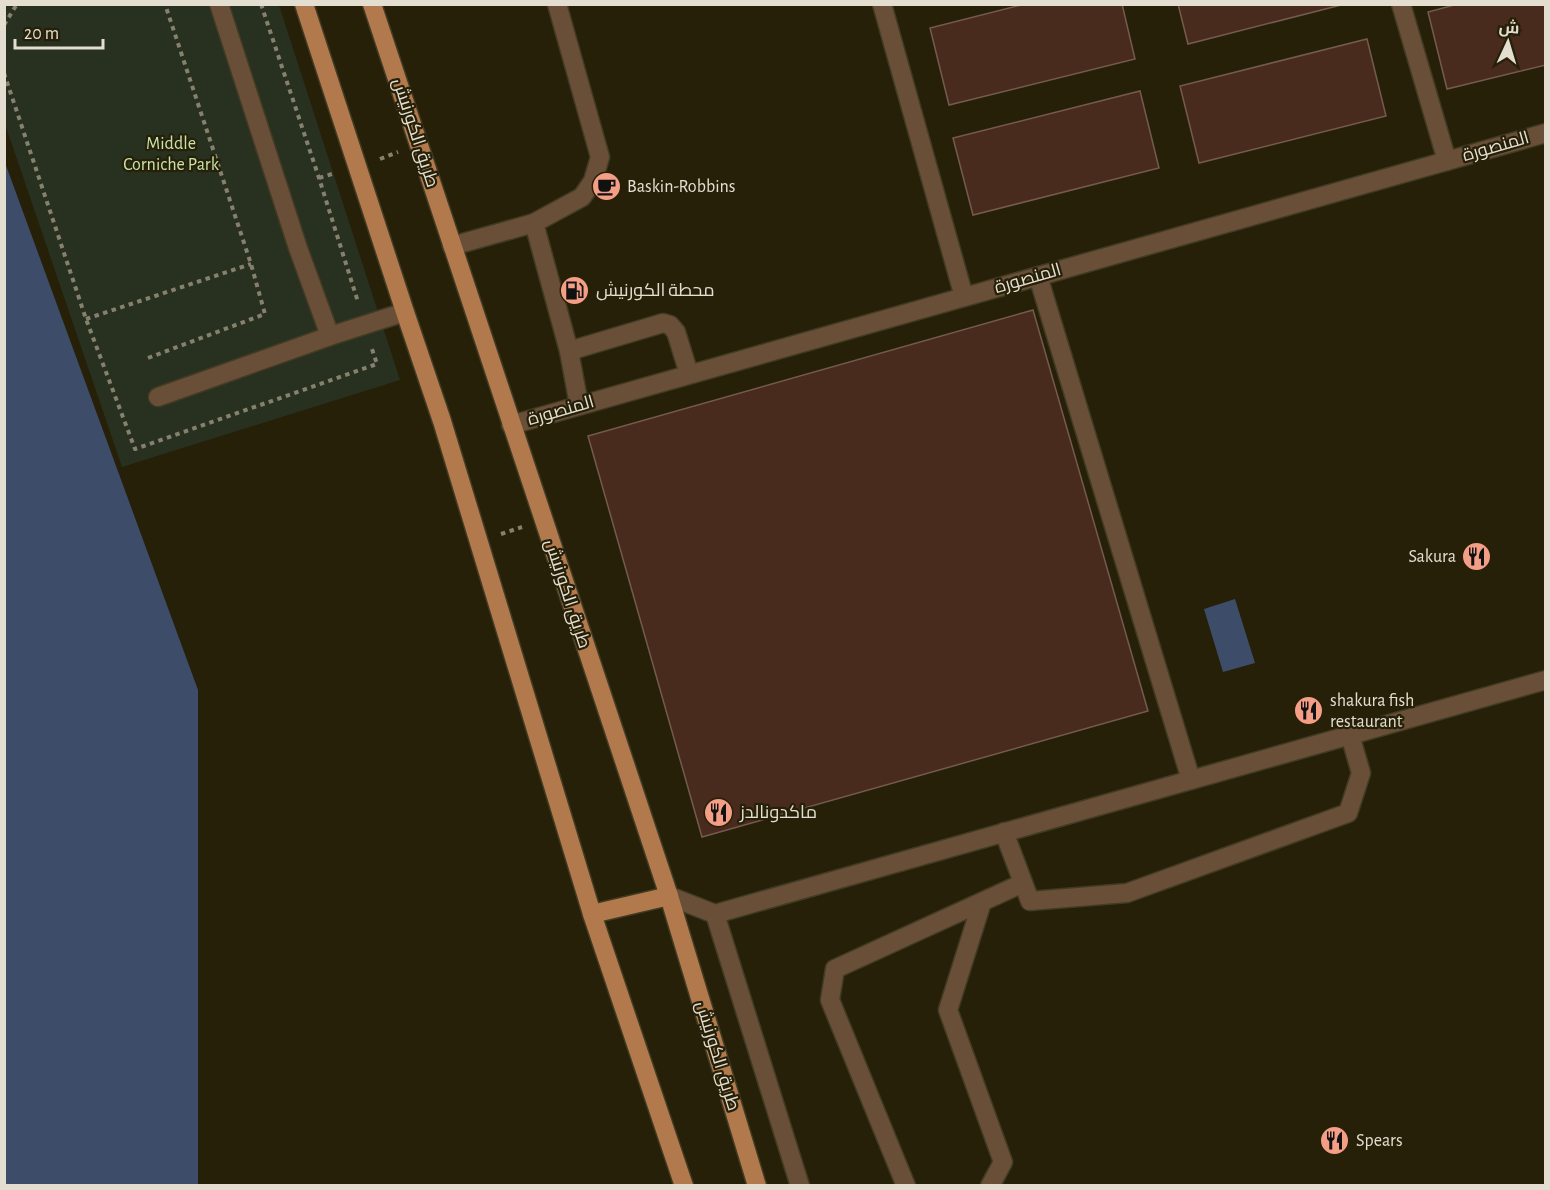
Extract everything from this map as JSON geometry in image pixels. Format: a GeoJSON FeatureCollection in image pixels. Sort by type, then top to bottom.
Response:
{"type":"FeatureCollection","features":[{"type":"Feature","properties":{"kind":"main road"},"geometry":{"type":"LineString","coordinates":[[304,4],[442,421],[592,914],[684,1185]]}},
{"type":"Feature","properties":{"kind":"main road","name":"طريق الكورنيش"},"geometry":{"type":"LineString","coordinates":[[372,4],[669,896],[757,1185]]}},
{"type":"Feature","properties":{"kind":"main road"},"geometry":{"type":"LineString","coordinates":[[592,914],[669,896]]}},
{"type":"Feature","properties":{"kind":"street"},"geometry":{"type":"LineString","coordinates":[[219,4],[298,248],[330,336]]}},
{"type":"Feature","properties":{"kind":"street"},"geometry":{"type":"LineString","coordinates":[[452,246],[534,223],[582,197],[593,181],[600,157],[556,4]]}},
{"type":"Feature","properties":{"kind":"street"},"geometry":{"type":"LineString","coordinates":[[882,4],[964,297]]}},
{"type":"Feature","properties":{"kind":"street"},"geometry":{"type":"LineString","coordinates":[[1401,4],[1447,161]]}},
{"type":"Feature","properties":{"kind":"street","name":"المنصورة"},"geometry":{"type":"LineString","coordinates":[[511,424],[1545,133]]}},
{"type":"Feature","properties":{"kind":"street"},"geometry":{"type":"LineString","coordinates":[[534,223],[568,351],[579,405]]}},
{"type":"Feature","properties":{"kind":"street"},"geometry":{"type":"LineString","coordinates":[[1038,276],[1191,780]]}},
{"type":"Feature","properties":{"kind":"street"},"geometry":{"type":"LineString","coordinates":[[158,397],[405,312]]}},
{"type":"Feature","properties":{"kind":"street"},"geometry":{"type":"LineString","coordinates":[[568,351],[663,323],[670,324],[676,332],[689,374]]}},
{"type":"Feature","properties":{"kind":"street"},"geometry":{"type":"LineString","coordinates":[[669,896],[715,914],[1545,680]]}},
{"type":"Feature","properties":{"kind":"street"},"geometry":{"type":"LineString","coordinates":[[1004,832],[1030,901],[1127,893],[1348,813],[1361,773],[1350,735]]}},
{"type":"Feature","properties":{"kind":"street"},"geometry":{"type":"LineString","coordinates":[[906,1185],[830,1000],[835,969],[1023,883]]}},
{"type":"Feature","properties":{"kind":"street"},"geometry":{"type":"LineString","coordinates":[[982,902],[948,1010],[1003,1162],[990,1185]]}},
{"type":"Feature","properties":{"kind":"street"},"geometry":{"type":"LineString","coordinates":[[715,914],[800,1185]]}},
{"type":"Feature","properties":{"kind":"path"},"geometry":{"type":"LineString","coordinates":[[4,25],[17,4]]}},
{"type":"Feature","properties":{"kind":"path"},"geometry":{"type":"LineString","coordinates":[[148,358],[266,314],[165,4]]}},
{"type":"Feature","properties":{"kind":"path"},"geometry":{"type":"LineString","coordinates":[[4,73],[86,319],[135,449],[377,364],[319,178],[261,4]]}},
{"type":"Feature","properties":{"kind":"path"},"geometry":{"type":"LineString","coordinates":[[86,319],[251,264]]}},
{"type":"Feature","properties":{"kind":"path"},"geometry":{"type":"LineString","coordinates":[[479,541],[543,520]]}},
{"type":"Feature","properties":{"kind":"green space","name":"Middle Corniche Park"},"geometry":{"type":"Polygon","coordinates":[[[4,5],[279,5],[400,380],[122,467],[5,124],[4,5]]]}},
{"type":"Feature","properties":{"kind":"water"},"geometry":{"type":"Polygon","coordinates":[[[4,160],[198,690],[198,1185],[5,1185],[4,160]]]}},
{"type":"Feature","properties":{"kind":"water"},"geometry":{"type":"Polygon","coordinates":[[[1235,599],[1255,663],[1223,672],[1204,609],[1235,599]]]}},
{"type":"Feature","properties":{"kind":"building"},"geometry":{"type":"Polygon","coordinates":[[[1025,4],[1122,4],[1135,59],[949,105],[930,28],[1025,4]]]}},
{"type":"Feature","properties":{"kind":"building"},"geometry":{"type":"Polygon","coordinates":[[[1178,4],[1345,4],[1188,44],[1178,4]]]}},
{"type":"Feature","properties":{"kind":"building"},"geometry":{"type":"Polygon","coordinates":[[[1458,4],[1546,4],[1546,65],[1447,89],[1428,12],[1458,4]]]}},
{"type":"Feature","properties":{"kind":"building"},"geometry":{"type":"Polygon","coordinates":[[[1367,39],[1386,116],[1199,163],[1180,86],[1367,39]]]}},
{"type":"Feature","properties":{"kind":"building"},"geometry":{"type":"Polygon","coordinates":[[[1140,91],[1159,168],[973,215],[953,138],[1140,91]]]}},
{"type":"Feature","properties":{"kind":"building"},"geometry":{"type":"Polygon","coordinates":[[[1033,310],[1148,711],[702,837],[588,436],[1033,310]]]}},
{"type":"Feature","properties":{"kind":"place","name":"Baskin-Robbins"},"geometry":{"type":"Point","coordinates":[606,187]}},
{"type":"Feature","properties":{"kind":"place","name":"محطة الكورنيش"},"geometry":{"type":"Point","coordinates":[575,291]}},
{"type":"Feature","properties":{"kind":"place","name":"Sakura"},"geometry":{"type":"Point","coordinates":[1477,557]}},
{"type":"Feature","properties":{"kind":"place","name":"shakura fish restaurant"},"geometry":{"type":"Point","coordinates":[1309,711]}},
{"type":"Feature","properties":{"kind":"place","name":"ماكدونالدز"},"geometry":{"type":"Point","coordinates":[719,813]}},
{"type":"Feature","properties":{"kind":"place","name":"Spears"},"geometry":{"type":"Point","coordinates":[1335,1141]}}]}
